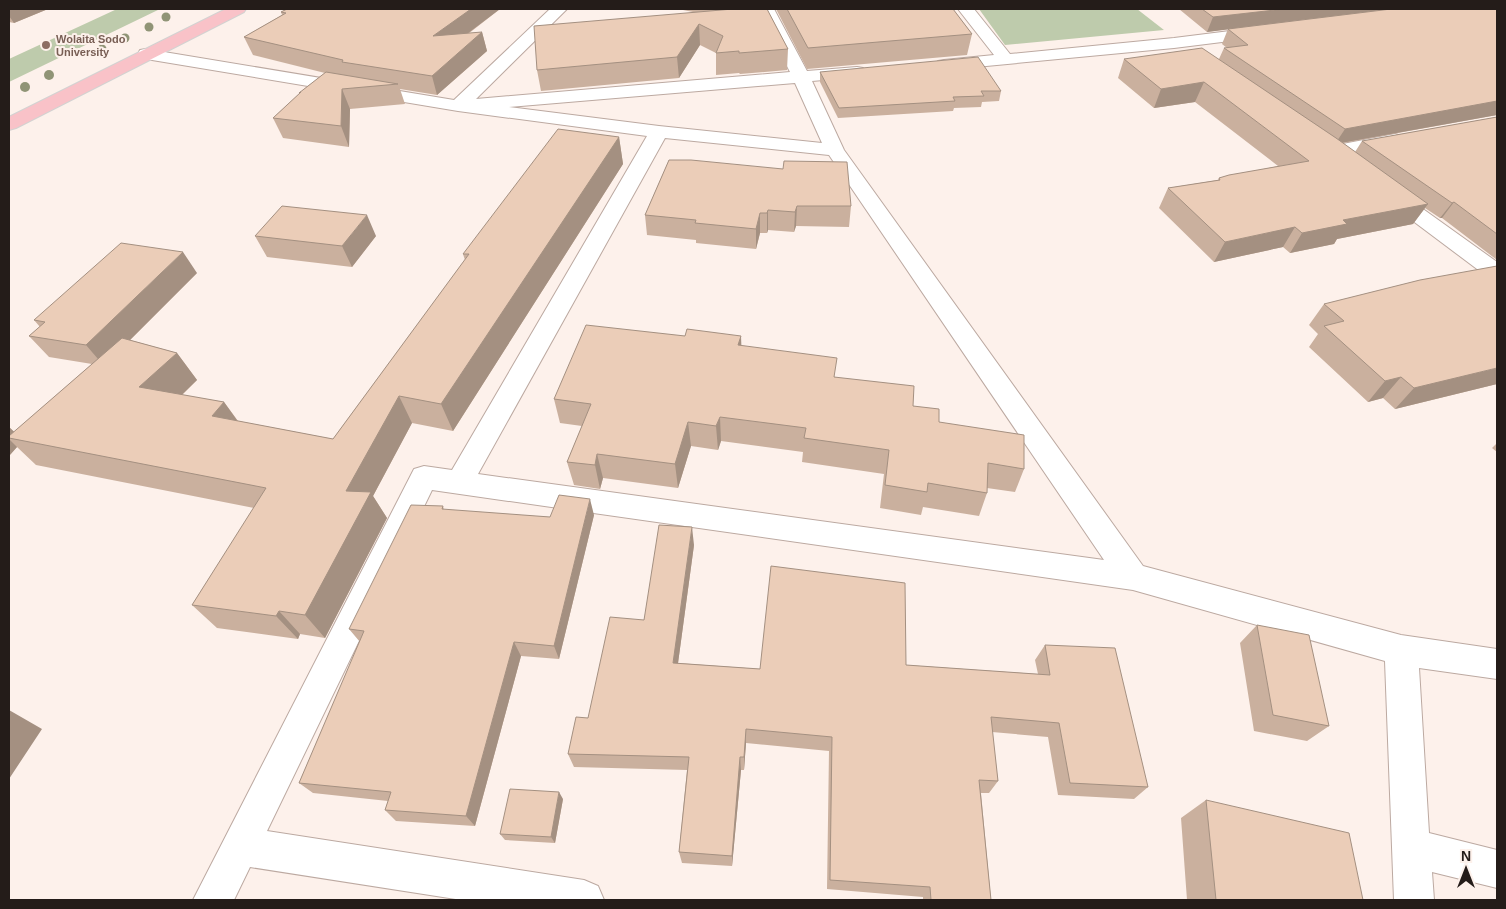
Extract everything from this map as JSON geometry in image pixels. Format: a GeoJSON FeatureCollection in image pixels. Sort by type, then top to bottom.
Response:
{"type":"FeatureCollection","features":[{"type":"Feature","properties":{"kind":"highway"},"geometry":{"type":"LineString","coordinates":[[9,124],[238,9]]}},
{"type":"Feature","properties":{"kind":"street"},"geometry":{"type":"LineString","coordinates":[[458,106],[559,9]]}},
{"type":"Feature","properties":{"kind":"street"},"geometry":{"type":"LineString","coordinates":[[766,9],[801,77],[835,150],[1133,577]]}},
{"type":"Feature","properties":{"kind":"street"},"geometry":{"type":"LineString","coordinates":[[966,9],[1006,59]]}},
{"type":"Feature","properties":{"kind":"street"},"geometry":{"type":"LineString","coordinates":[[928,66],[1174,43],[1282,29]]}},
{"type":"Feature","properties":{"kind":"street"},"geometry":{"type":"LineString","coordinates":[[1174,43],[1198,59]]}},
{"type":"Feature","properties":{"kind":"street"},"geometry":{"type":"LineString","coordinates":[[146,54],[458,106],[659,132],[835,150]]}},
{"type":"Feature","properties":{"kind":"street"},"geometry":{"type":"LineString","coordinates":[[458,106],[869,71]]}},
{"type":"Feature","properties":{"kind":"street"},"geometry":{"type":"LineString","coordinates":[[459,483],[659,132]]}},
{"type":"Feature","properties":{"kind":"street"},"geometry":{"type":"LineString","coordinates":[[1410,138],[1324,146],[1497,273]]}},
{"type":"Feature","properties":{"kind":"street"},"geometry":{"type":"LineString","coordinates":[[213,900],[424,477],[1133,577],[1401,650],[1497,664]]}},
{"type":"Feature","properties":{"kind":"street"},"geometry":{"type":"LineString","coordinates":[[1401,650],[1414,900]]}},
{"type":"Feature","properties":{"kind":"street"},"geometry":{"type":"LineString","coordinates":[[240,846],[584,900]]}},
{"type":"Feature","properties":{"kind":"street"},"geometry":{"type":"LineString","coordinates":[[1411,848],[1497,869]]}},
{"type":"Feature","properties":{"kind":"green space"},"geometry":{"type":"Polygon","coordinates":[[[117,9],[160,9],[9,82],[9,59],[117,9]]]}},
{"type":"Feature","properties":{"kind":"green space"},"geometry":{"type":"Polygon","coordinates":[[[979,9],[1137,9],[1164,30],[1005,45],[979,9]]]}},
{"type":"Feature","properties":{"kind":"building"},"geometry":{"type":"Polygon","coordinates":[[[287,9],[471,9],[433,36],[482,32],[432,76],[342,62],[343,60],[244,37],[286,13],[281,12],[287,9]]]}},
{"type":"Feature","properties":{"kind":"building"},"geometry":{"type":"Polygon","coordinates":[[[733,9],[767,9],[788,49],[716,53],[723,36],[699,24],[677,57],[537,70],[534,26],[733,9]]]}},
{"type":"Feature","properties":{"kind":"building"},"geometry":{"type":"Polygon","coordinates":[[[787,9],[953,9],[972,34],[808,48],[787,9]]]}},
{"type":"Feature","properties":{"kind":"building"},"geometry":{"type":"Polygon","coordinates":[[[1202,9],[1284,9],[1213,17],[1202,9]]]}},
{"type":"Feature","properties":{"kind":"building"},"geometry":{"type":"Polygon","coordinates":[[[1391,9],[1497,9],[1497,101],[1345,129],[1224,48],[1248,45],[1228,29],[1391,9]]]}},
{"type":"Feature","properties":{"kind":"building"},"geometry":{"type":"Polygon","coordinates":[[[1202,48],[1336,138],[1428,204],[1343,220],[1347,224],[1302,233],[1295,227],[1225,242],[1168,188],[1220,180],[1219,178],[1229,175],[1309,161],[1204,82],[1161,89],[1124,59],[1202,48]]]}},
{"type":"Feature","properties":{"kind":"building"},"geometry":{"type":"Polygon","coordinates":[[[978,57],[1001,91],[981,91],[984,96],[953,97],[955,101],[839,108],[820,72],[978,57]]]}},
{"type":"Feature","properties":{"kind":"building"},"geometry":{"type":"Polygon","coordinates":[[[326,72],[398,84],[342,89],[341,126],[273,118],[301,92],[299,93],[326,72]]]}},
{"type":"Feature","properties":{"kind":"building"},"geometry":{"type":"Polygon","coordinates":[[[1497,117],[1497,234],[1454,202],[1452,203],[1362,141],[1497,117]]]}},
{"type":"Feature","properties":{"kind":"building"},"geometry":{"type":"Polygon","coordinates":[[[558,129],[619,137],[441,404],[399,396],[346,491],[371,492],[305,615],[279,611],[276,616],[192,605],[266,488],[9,438],[122,338],[177,353],[139,387],[224,402],[212,416],[333,439],[469,254],[463,254],[558,129]]]}},
{"type":"Feature","properties":{"kind":"building"},"geometry":{"type":"Polygon","coordinates":[[[669,160],[691,160],[783,169],[784,161],[847,162],[851,206],[797,206],[795,212],[768,210],[767,213],[760,213],[756,229],[695,223],[696,220],[645,215],[669,160]]]}},
{"type":"Feature","properties":{"kind":"building"},"geometry":{"type":"Polygon","coordinates":[[[282,206],[367,215],[342,246],[255,236],[282,206]]]}},
{"type":"Feature","properties":{"kind":"building"},"geometry":{"type":"Polygon","coordinates":[[[121,243],[183,252],[86,345],[29,336],[45,322],[34,320],[121,243]]]}},
{"type":"Feature","properties":{"kind":"building"},"geometry":{"type":"Polygon","coordinates":[[[1497,266],[1497,368],[1414,388],[1401,377],[1385,381],[1324,326],[1344,321],[1324,304],[1420,280],[1497,266]]]}},
{"type":"Feature","properties":{"kind":"building"},"geometry":{"type":"Polygon","coordinates":[[[586,325],[685,336],[687,329],[741,336],[738,345],[837,358],[834,377],[914,386],[913,406],[939,409],[939,422],[1024,435],[1024,469],[988,463],[987,493],[928,483],[927,492],[885,485],[889,450],[804,438],[806,428],[720,417],[716,426],[688,422],[675,464],[597,454],[595,465],[567,462],[591,404],[554,399],[586,325]]]}},
{"type":"Feature","properties":{"kind":"building"},"geometry":{"type":"Polygon","coordinates":[[[559,495],[590,499],[554,646],[514,642],[466,816],[385,810],[391,792],[299,783],[364,631],[349,629],[411,505],[443,506],[442,509],[550,517],[559,495]]]}},
{"type":"Feature","properties":{"kind":"building"},"geometry":{"type":"Polygon","coordinates":[[[659,525],[692,527],[673,663],[760,669],[771,566],[905,583],[906,665],[1050,675],[1045,645],[1115,648],[1148,787],[1070,783],[1059,723],[991,717],[998,781],[979,780],[991,900],[931,900],[930,887],[830,880],[832,737],[746,729],[744,757],[740,757],[732,856],[679,852],[689,757],[568,754],[576,717],[588,718],[610,617],[644,620],[659,525]]]}},
{"type":"Feature","properties":{"kind":"building"},"geometry":{"type":"Polygon","coordinates":[[[1257,625],[1309,635],[1329,726],[1273,715],[1257,625]]]}},
{"type":"Feature","properties":{"kind":"building"},"geometry":{"type":"Polygon","coordinates":[[[510,789],[559,792],[551,837],[500,834],[510,789]]]}},
{"type":"Feature","properties":{"kind":"building"},"geometry":{"type":"Polygon","coordinates":[[[1206,800],[1349,833],[1363,900],[1216,900],[1206,800]]]}},
{"type":"Feature","properties":{"kind":"place","name":"Wolaita Sodo University"},"geometry":{"type":"Point","coordinates":[46,45]}}]}
